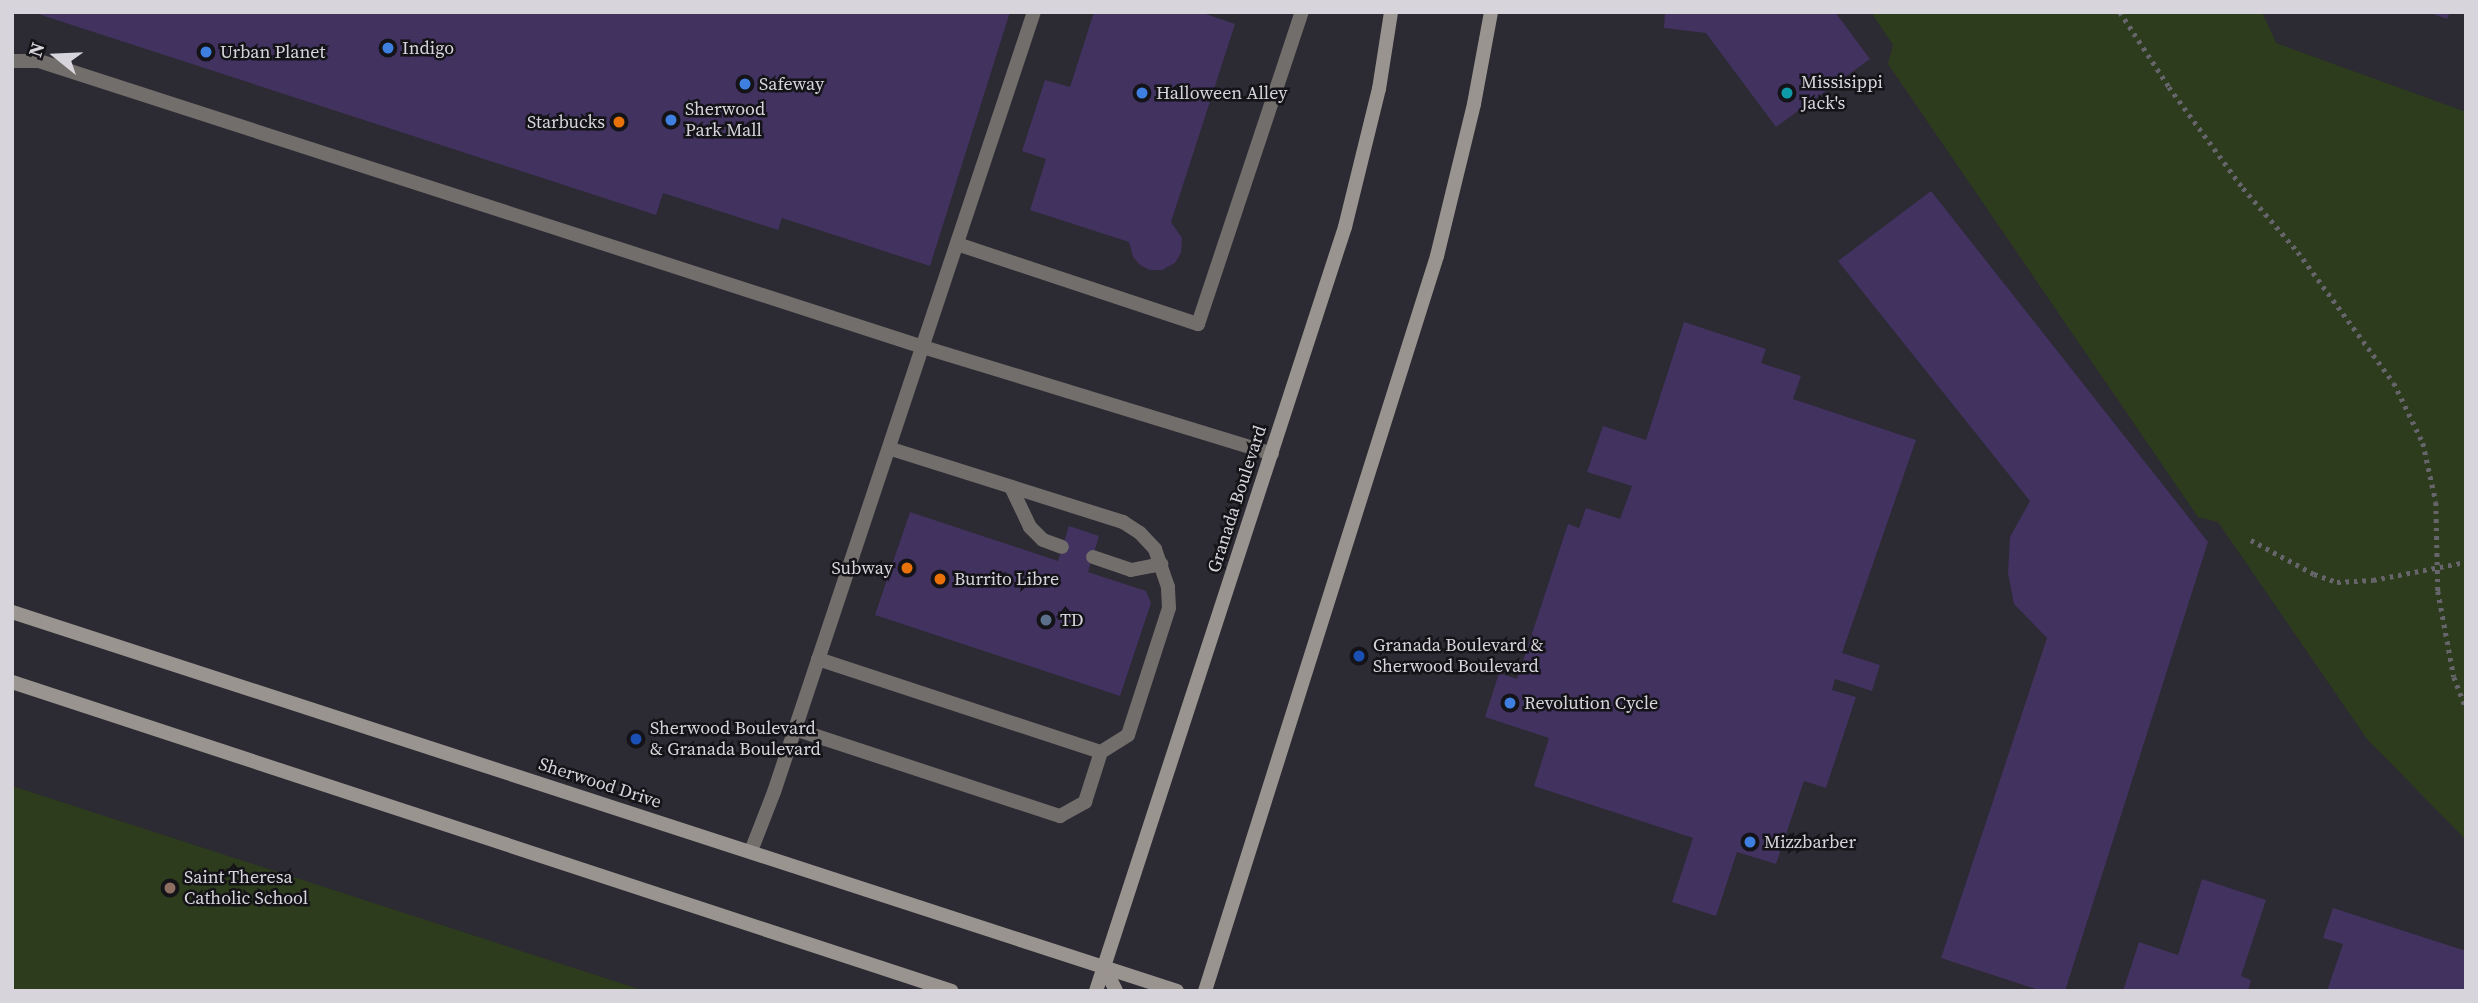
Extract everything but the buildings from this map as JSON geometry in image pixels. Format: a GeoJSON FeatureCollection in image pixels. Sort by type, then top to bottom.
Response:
{"type":"FeatureCollection","features":[{"type":"Feature","properties":{"kind":"main road","name":"Granada Boulevard"},"geometry":{"type":"LineString","coordinates":[[1096,991],[1345,227],[1380,89],[1391,12]]}},
{"type":"Feature","properties":{"kind":"main road"},"geometry":{"type":"LineString","coordinates":[[1205,991],[1437,256],[1474,104],[1491,12]]}},
{"type":"Feature","properties":{"kind":"main road","name":"Sherwood Drive"},"geometry":{"type":"LineString","coordinates":[[12,612],[1177,991]]}},
{"type":"Feature","properties":{"kind":"main road"},"geometry":{"type":"LineString","coordinates":[[12,682],[952,991]]}},
{"type":"Feature","properties":{"kind":"main road"},"geometry":{"type":"LineString","coordinates":[[1104,967],[1116,991]]}},
{"type":"Feature","properties":{"kind":"lane"},"geometry":{"type":"LineString","coordinates":[[751,852],[795,729],[1034,12]]}},
{"type":"Feature","properties":{"kind":"lane"},"geometry":{"type":"LineString","coordinates":[[957,244],[1198,324],[1301,12]]}},
{"type":"Feature","properties":{"kind":"lane"},"geometry":{"type":"LineString","coordinates":[[12,61],[39,61],[923,347],[1272,454]]}},
{"type":"Feature","properties":{"kind":"lane"},"geometry":{"type":"LineString","coordinates":[[795,729],[1060,816],[1085,802],[1101,752],[1128,735],[1169,608],[1168,587],[1161,564],[1140,533],[1122,522],[889,448]]}},
{"type":"Feature","properties":{"kind":"lane"},"geometry":{"type":"LineString","coordinates":[[1012,487],[1030,527],[1043,540],[1062,547]]}},
{"type":"Feature","properties":{"kind":"lane"},"geometry":{"type":"LineString","coordinates":[[1093,557],[1131,570],[1161,564]]}},
{"type":"Feature","properties":{"kind":"lane"},"geometry":{"type":"LineString","coordinates":[[818,659],[1101,752]]}},
{"type":"Feature","properties":{"kind":"path"},"geometry":{"type":"LineString","coordinates":[[2120,12],[2210,143],[2298,252],[2393,383],[2423,443],[2436,502],[2438,591],[2455,677],[2466,708]]}},
{"type":"Feature","properties":{"kind":"path"},"geometry":{"type":"LineString","coordinates":[[2251,540],[2314,574],[2337,582],[2373,580],[2466,562]]}},
{"type":"Feature","properties":{"kind":"green space"},"geometry":{"type":"Polygon","coordinates":[[[1871,12],[2262,12],[2276,43],[2466,112],[2466,840],[2367,739],[2218,522],[2198,517],[1888,64],[1893,45],[1871,12]]]}},
{"type":"Feature","properties":{"kind":"green space","name":"Saint Theresa Catholic School"},"geometry":{"type":"Polygon","coordinates":[[[12,786],[645,991],[12,991],[12,786]]]}},
{"type":"Feature","properties":{"kind":"place","name":"Indigo"},"geometry":{"type":"Point","coordinates":[388,48]}},
{"type":"Feature","properties":{"kind":"place","name":"Urban Planet"},"geometry":{"type":"Point","coordinates":[206,52]}},
{"type":"Feature","properties":{"kind":"place","name":"Safeway"},"geometry":{"type":"Point","coordinates":[745,84]}},
{"type":"Feature","properties":{"kind":"place","name":"Halloween Alley"},"geometry":{"type":"Point","coordinates":[1142,93]}},
{"type":"Feature","properties":{"kind":"place","name":"Missisippi Jack's"},"geometry":{"type":"Point","coordinates":[1787,93]}},
{"type":"Feature","properties":{"kind":"place","name":"Sherwood Park Mall"},"geometry":{"type":"Point","coordinates":[671,120]}},
{"type":"Feature","properties":{"kind":"place","name":"Starbucks"},"geometry":{"type":"Point","coordinates":[619,122]}},
{"type":"Feature","properties":{"kind":"place","name":"Subway"},"geometry":{"type":"Point","coordinates":[907,568]}},
{"type":"Feature","properties":{"kind":"place","name":"Burrito Libre"},"geometry":{"type":"Point","coordinates":[940,579]}},
{"type":"Feature","properties":{"kind":"place","name":"TD"},"geometry":{"type":"Point","coordinates":[1046,620]}},
{"type":"Feature","properties":{"kind":"place","name":"Granada Boulevard & Sherwood Boulevard"},"geometry":{"type":"Point","coordinates":[1359,656]}},
{"type":"Feature","properties":{"kind":"place","name":"Revolution Cycle"},"geometry":{"type":"Point","coordinates":[1510,703]}},
{"type":"Feature","properties":{"kind":"place","name":"Sherwood Boulevard & Granada Boulevard"},"geometry":{"type":"Point","coordinates":[636,739]}},
{"type":"Feature","properties":{"kind":"place","name":"Mizzbarber"},"geometry":{"type":"Point","coordinates":[1750,842]}},
{"type":"Feature","properties":{"kind":"place","name":"Saint Theresa Catholic School"},"geometry":{"type":"Point","coordinates":[170,888]}}]}
